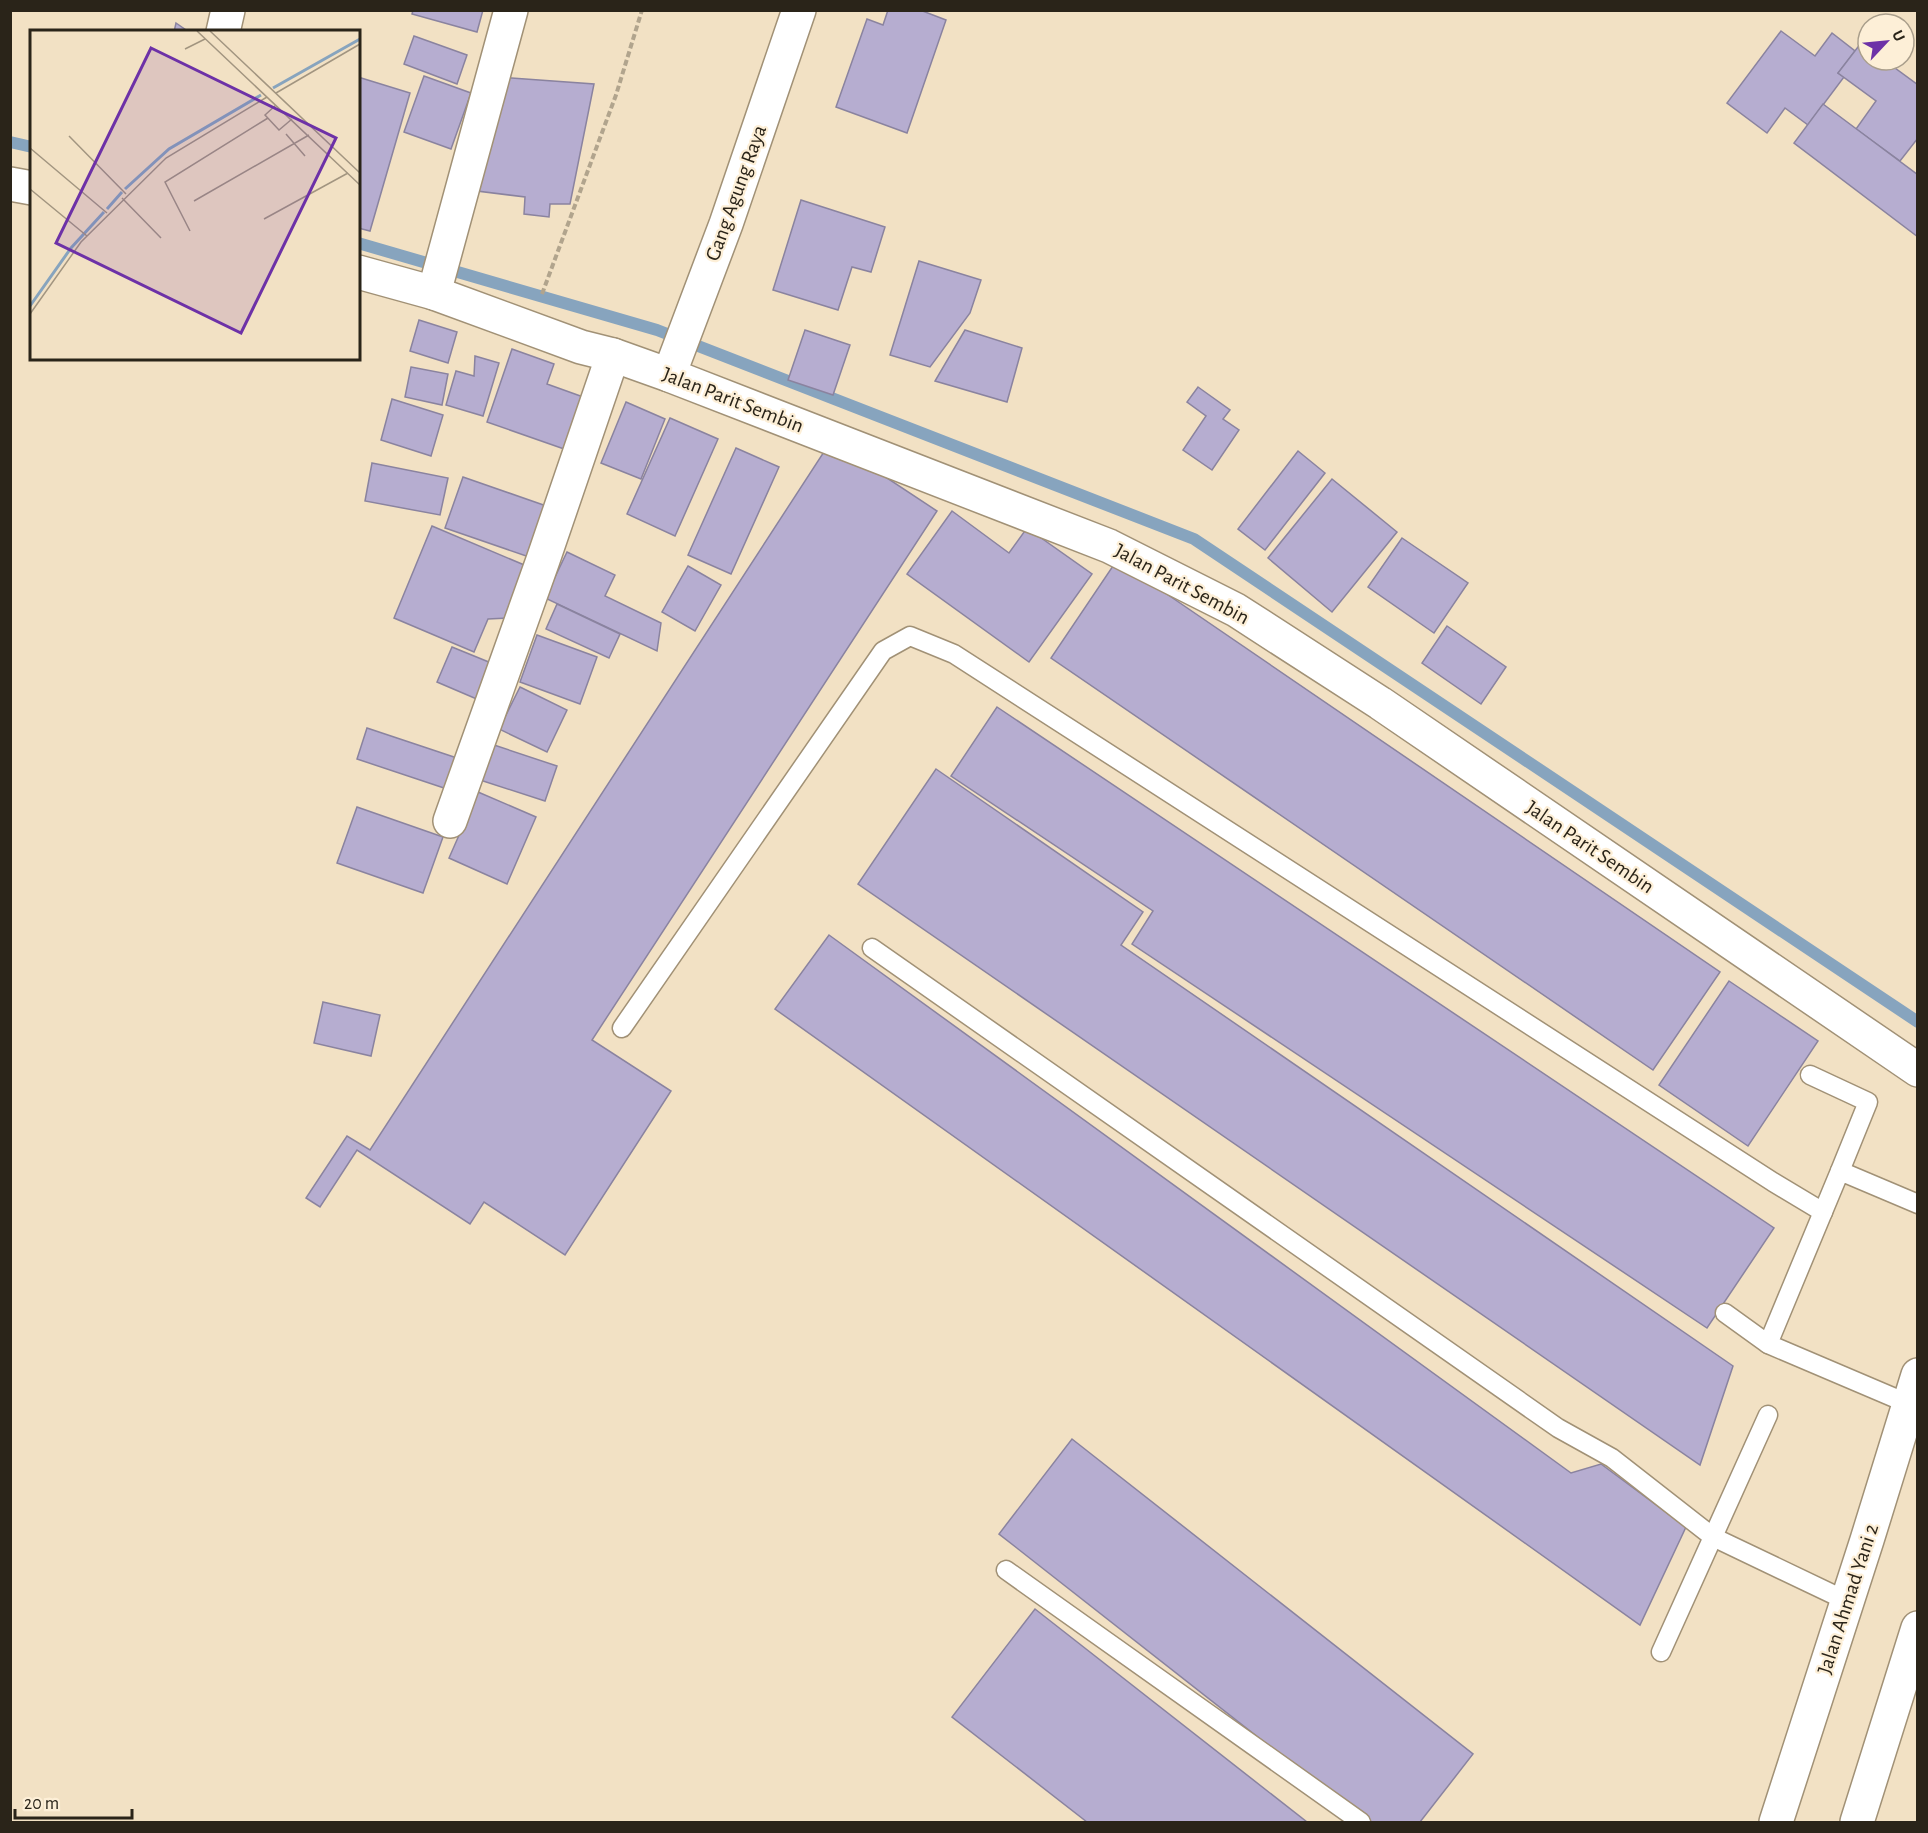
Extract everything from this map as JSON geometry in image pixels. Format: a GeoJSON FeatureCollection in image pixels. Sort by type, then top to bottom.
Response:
{"type":"FeatureCollection","features":[{"type":"Feature","properties":{"kind":"main road"},"geometry":{"type":"LineString","coordinates":[[223,30],[228,10]]}},
{"type":"Feature","properties":{"kind":"main road"},"geometry":{"type":"LineString","coordinates":[[434,293],[511,10]]}},
{"type":"Feature","properties":{"kind":"main road","name":"Gang Agung Raya"},"geometry":{"type":"LineString","coordinates":[[669,375],[726,224],[799,10]]}},
{"type":"Feature","properties":{"kind":"main road"},"geometry":{"type":"LineString","coordinates":[[10,184],[30,188]]}},
{"type":"Feature","properties":{"kind":"main road","name":"Jalan Parit Sembin"},"geometry":{"type":"LineString","coordinates":[[360,273],[434,293],[581,347],[613,355],[669,375],[1109,546],[1236,610],[1380,703],[1917,1070]]}},
{"type":"Feature","properties":{"kind":"main road"},"geometry":{"type":"LineString","coordinates":[[450,821],[613,355]]}},
{"type":"Feature","properties":{"kind":"main road","name":"Jalan Ahmad Yani 2"},"geometry":{"type":"LineString","coordinates":[[1776,1822],[1913,1389]]}},
{"type":"Feature","properties":{"kind":"main road"},"geometry":{"type":"LineString","coordinates":[[1857,1822],[1917,1628]]}},
{"type":"Feature","properties":{"kind":"lane"},"geometry":{"type":"LineString","coordinates":[[622,1028],[883,651],[910,636],[954,654],[1823,1212]]}},
{"type":"Feature","properties":{"kind":"lane"},"geometry":{"type":"LineString","coordinates":[[872,948],[1557,1428],[1612,1458],[1713,1537],[1847,1601]]}},
{"type":"Feature","properties":{"kind":"lane"},"geometry":{"type":"LineString","coordinates":[[1768,1344],[1868,1102],[1810,1075]]}},
{"type":"Feature","properties":{"kind":"lane"},"geometry":{"type":"LineString","coordinates":[[1840,1172],[1917,1204]]}},
{"type":"Feature","properties":{"kind":"lane"},"geometry":{"type":"LineString","coordinates":[[1725,1313],[1768,1344],[1913,1389]]}},
{"type":"Feature","properties":{"kind":"lane"},"geometry":{"type":"LineString","coordinates":[[1661,1652],[1768,1415]]}},
{"type":"Feature","properties":{"kind":"lane"},"geometry":{"type":"LineString","coordinates":[[1006,1570],[1361,1822]]}},
{"type":"Feature","properties":{"kind":"path"},"geometry":{"type":"LineString","coordinates":[[529,328],[616,95],[642,10]]}},
{"type":"Feature","properties":{"kind":"building"},"geometry":{"type":"Polygon","coordinates":[[[413,10],[483,10],[477,32],[412,14],[413,10]]]}},
{"type":"Feature","properties":{"kind":"building"},"geometry":{"type":"Polygon","coordinates":[[[888,10],[920,10],[946,20],[907,133],[836,107],[867,19],[883,25],[888,10]]]}},
{"type":"Feature","properties":{"kind":"building"},"geometry":{"type":"Polygon","coordinates":[[[176,23],[186,30],[174,30],[176,23]]]}},
{"type":"Feature","properties":{"kind":"building"},"geometry":{"type":"Polygon","coordinates":[[[1781,31],[1815,56],[1832,33],[1855,51],[1838,73],[1844,77],[1808,125],[1785,108],[1767,133],[1727,103],[1781,31]]]}},
{"type":"Feature","properties":{"kind":"building"},"geometry":{"type":"Polygon","coordinates":[[[414,36],[467,55],[457,84],[404,64],[414,36]]]}},
{"type":"Feature","properties":{"kind":"building"},"geometry":{"type":"Polygon","coordinates":[[[1856,50],[1856,72],[1900,72],[1918,85],[1918,138],[1900,161],[1856,129],[1876,101],[1838,73],[1856,50]]]}},
{"type":"Feature","properties":{"kind":"building"},"geometry":{"type":"Polygon","coordinates":[[[424,76],[471,93],[451,149],[404,132],[424,76]]]}},
{"type":"Feature","properties":{"kind":"building"},"geometry":{"type":"Polygon","coordinates":[[[499,77],[594,84],[570,204],[550,204],[549,217],[524,214],[525,197],[477,191],[499,77]]]}},
{"type":"Feature","properties":{"kind":"building"},"geometry":{"type":"Polygon","coordinates":[[[360,78],[410,93],[370,231],[360,228],[360,78]]]}},
{"type":"Feature","properties":{"kind":"building"},"geometry":{"type":"Polygon","coordinates":[[[1823,104],[1918,175],[1918,237],[1794,143],[1823,104]]]}},
{"type":"Feature","properties":{"kind":"building"},"geometry":{"type":"Polygon","coordinates":[[[801,200],[885,227],[871,272],[852,267],[838,310],[773,290],[801,200]]]}},
{"type":"Feature","properties":{"kind":"building"},"geometry":{"type":"Polygon","coordinates":[[[919,261],[981,280],[970,313],[930,367],[890,355],[919,261]]]}},
{"type":"Feature","properties":{"kind":"building"},"geometry":{"type":"Polygon","coordinates":[[[419,320],[457,332],[448,363],[410,351],[419,320]]]}},
{"type":"Feature","properties":{"kind":"building"},"geometry":{"type":"Polygon","coordinates":[[[805,330],[850,345],[833,395],[788,380],[805,330]]]}},
{"type":"Feature","properties":{"kind":"building"},"geometry":{"type":"Polygon","coordinates":[[[965,330],[1022,348],[1007,402],[935,381],[965,330]]]}},
{"type":"Feature","properties":{"kind":"building"},"geometry":{"type":"Polygon","coordinates":[[[512,349],[554,364],[547,384],[586,398],[567,450],[487,422],[512,349]]]}},
{"type":"Feature","properties":{"kind":"building"},"geometry":{"type":"Polygon","coordinates":[[[475,356],[499,363],[483,416],[446,405],[456,371],[474,376],[475,356]]]}},
{"type":"Feature","properties":{"kind":"building"},"geometry":{"type":"Polygon","coordinates":[[[411,367],[448,374],[442,405],[405,397],[411,367]]]}},
{"type":"Feature","properties":{"kind":"building"},"geometry":{"type":"Polygon","coordinates":[[[1198,387],[1230,410],[1223,419],[1239,430],[1212,470],[1183,450],[1206,416],[1187,402],[1198,387]]]}},
{"type":"Feature","properties":{"kind":"building"},"geometry":{"type":"Polygon","coordinates":[[[392,399],[443,415],[431,456],[381,440],[392,399]]]}},
{"type":"Feature","properties":{"kind":"building"},"geometry":{"type":"Polygon","coordinates":[[[626,402],[665,419],[641,479],[601,463],[626,402]]]}},
{"type":"Feature","properties":{"kind":"building"},"geometry":{"type":"Polygon","coordinates":[[[670,418],[718,439],[675,536],[627,514],[670,418]]]}},
{"type":"Feature","properties":{"kind":"building"},"geometry":{"type":"Polygon","coordinates":[[[831,441],[937,511],[592,1040],[671,1091],[565,1255],[484,1202],[470,1224],[357,1150],[320,1207],[306,1198],[347,1136],[370,1150],[831,441]]]}},
{"type":"Feature","properties":{"kind":"building"},"geometry":{"type":"Polygon","coordinates":[[[736,448],[779,467],[731,574],[688,555],[736,448]]]}},
{"type":"Feature","properties":{"kind":"building"},"geometry":{"type":"Polygon","coordinates":[[[1298,451],[1325,473],[1265,550],[1238,529],[1298,451]]]}},
{"type":"Feature","properties":{"kind":"building"},"geometry":{"type":"Polygon","coordinates":[[[372,463],[448,478],[440,515],[365,501],[372,463]]]}},
{"type":"Feature","properties":{"kind":"building"},"geometry":{"type":"Polygon","coordinates":[[[463,477],[555,509],[538,560],[445,528],[463,477]]]}},
{"type":"Feature","properties":{"kind":"building"},"geometry":{"type":"Polygon","coordinates":[[[1332,479],[1397,532],[1332,612],[1268,558],[1332,479]]]}},
{"type":"Feature","properties":{"kind":"building"},"geometry":{"type":"Polygon","coordinates":[[[952,511],[1009,553],[1027,528],[1092,574],[1029,662],[907,574],[952,511]]]}},
{"type":"Feature","properties":{"kind":"building"},"geometry":{"type":"Polygon","coordinates":[[[432,526],[529,567],[508,618],[488,619],[474,652],[394,618],[432,526]]]}},
{"type":"Feature","properties":{"kind":"building"},"geometry":{"type":"Polygon","coordinates":[[[1402,538],[1468,583],[1434,633],[1368,587],[1402,538]]]}},
{"type":"Feature","properties":{"kind":"building"},"geometry":{"type":"Polygon","coordinates":[[[567,552],[615,575],[605,596],[661,623],[657,651],[545,598],[567,552]]]}},
{"type":"Feature","properties":{"kind":"building"},"geometry":{"type":"Polygon","coordinates":[[[1117,560],[1720,972],[1653,1070],[1051,658],[1117,560]]]}},
{"type":"Feature","properties":{"kind":"building"},"geometry":{"type":"Polygon","coordinates":[[[688,566],[721,585],[695,631],[662,612],[688,566]]]}},
{"type":"Feature","properties":{"kind":"building"},"geometry":{"type":"Polygon","coordinates":[[[557,604],[620,634],[609,658],[546,629],[557,604]]]}},
{"type":"Feature","properties":{"kind":"building"},"geometry":{"type":"Polygon","coordinates":[[[1447,626],[1506,667],[1481,704],[1422,663],[1447,626]]]}},
{"type":"Feature","properties":{"kind":"building"},"geometry":{"type":"Polygon","coordinates":[[[537,635],[597,657],[580,704],[520,682],[537,635]]]}},
{"type":"Feature","properties":{"kind":"building"},"geometry":{"type":"Polygon","coordinates":[[[452,647],[501,667],[486,703],[437,682],[452,647]]]}},
{"type":"Feature","properties":{"kind":"building"},"geometry":{"type":"Polygon","coordinates":[[[520,687],[567,710],[547,752],[499,729],[520,687]]]}},
{"type":"Feature","properties":{"kind":"building"},"geometry":{"type":"Polygon","coordinates":[[[997,707],[1774,1228],[1707,1328],[1132,944],[1153,911],[951,776],[997,707]]]}},
{"type":"Feature","properties":{"kind":"building"},"geometry":{"type":"Polygon","coordinates":[[[367,728],[457,758],[447,789],[357,759],[367,728]]]}},
{"type":"Feature","properties":{"kind":"building"},"geometry":{"type":"Polygon","coordinates":[[[491,744],[557,766],[545,801],[480,780],[491,744]]]}},
{"type":"Feature","properties":{"kind":"building"},"geometry":{"type":"Polygon","coordinates":[[[936,769],[1143,912],[1121,945],[1733,1366],[1700,1465],[858,884],[936,769]]]}},
{"type":"Feature","properties":{"kind":"building"},"geometry":{"type":"Polygon","coordinates":[[[478,792],[536,817],[507,884],[449,858],[478,792]]]}},
{"type":"Feature","properties":{"kind":"building"},"geometry":{"type":"Polygon","coordinates":[[[357,807],[443,837],[423,893],[337,863],[357,807]]]}},
{"type":"Feature","properties":{"kind":"building"},"geometry":{"type":"Polygon","coordinates":[[[829,935],[1571,1473],[1601,1464],[1686,1527],[1640,1625],[775,1009],[829,935]]]}},
{"type":"Feature","properties":{"kind":"building"},"geometry":{"type":"Polygon","coordinates":[[[1729,981],[1818,1041],[1748,1146],[1659,1085],[1729,981]]]}},
{"type":"Feature","properties":{"kind":"building"},"geometry":{"type":"Polygon","coordinates":[[[323,1002],[380,1015],[371,1056],[314,1043],[323,1002]]]}},
{"type":"Feature","properties":{"kind":"building"},"geometry":{"type":"Polygon","coordinates":[[[1072,1439],[1473,1754],[1420,1822],[1366,1822],[999,1534],[1072,1439]]]}},
{"type":"Feature","properties":{"kind":"building"},"geometry":{"type":"Polygon","coordinates":[[[1035,1609],[1307,1822],[1087,1822],[952,1717],[1035,1609]]]}},
{"type":"Feature","properties":{"kind":"waterway"},"geometry":{"type":"LineString","coordinates":[[10,142],[30,147]]}},
{"type":"Feature","properties":{"kind":"waterway"},"geometry":{"type":"LineString","coordinates":[[360,244],[657,330],[1194,539],[1918,1022]]}}]}
